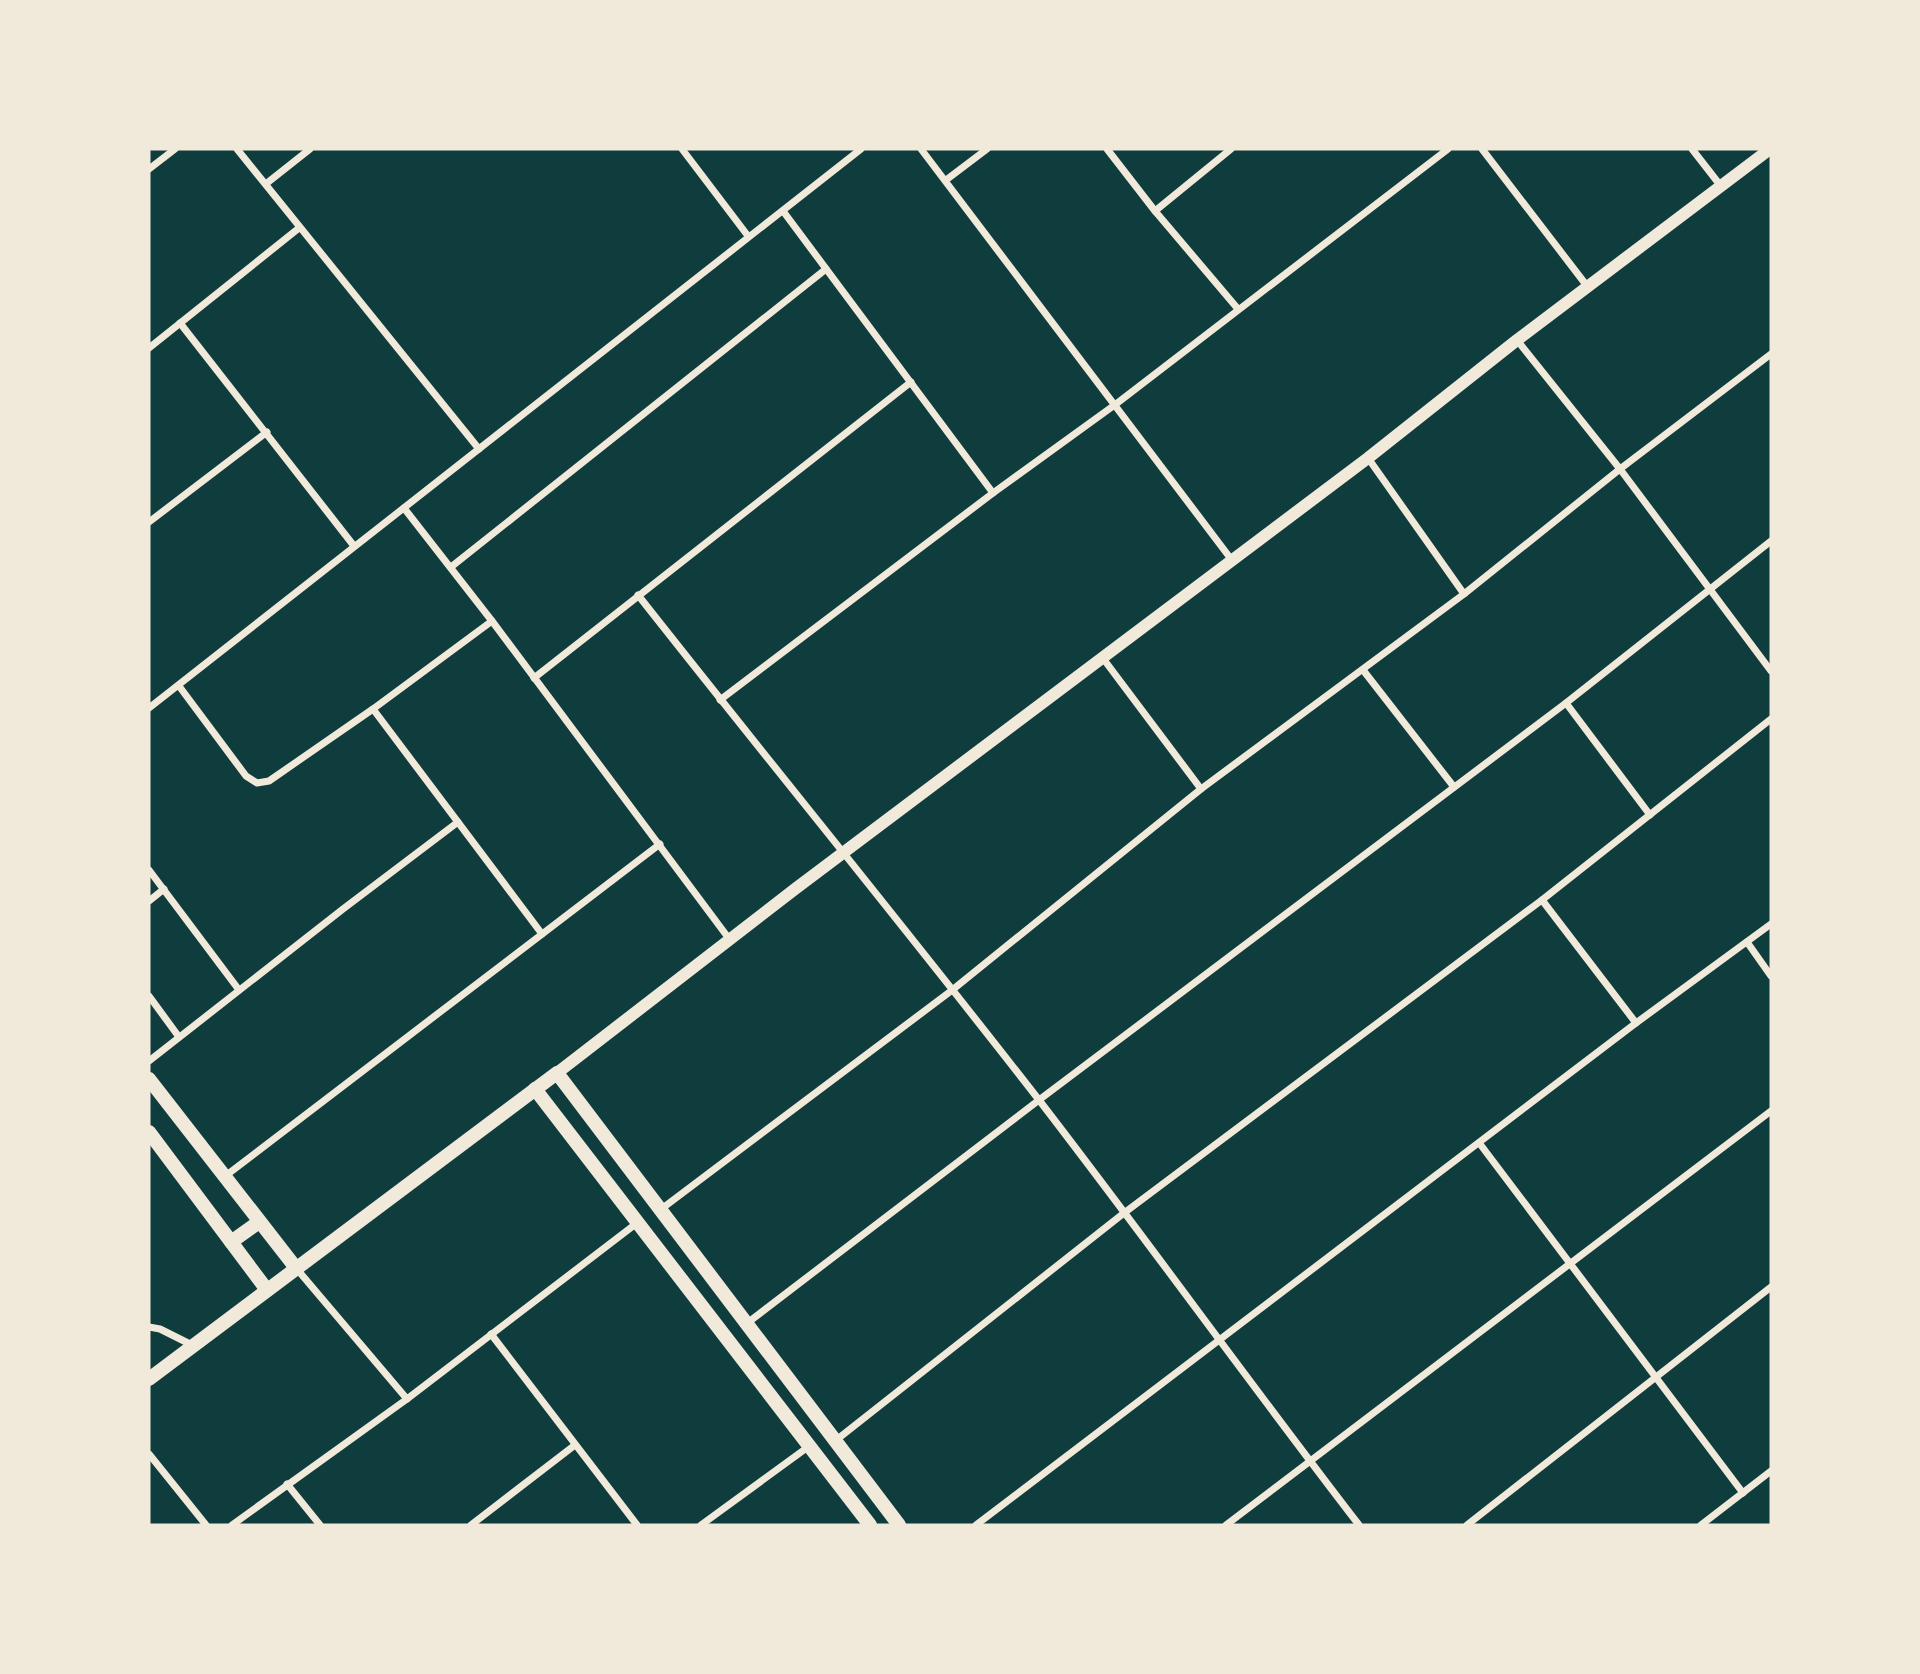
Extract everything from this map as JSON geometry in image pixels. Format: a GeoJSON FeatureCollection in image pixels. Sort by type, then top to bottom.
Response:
{"type":"FeatureCollection","features":[{"type":"Feature","properties":{"kind":"main road"},"geometry":{"type":"LineString","coordinates":[[149,1379],[557,1073],[899,1525]]}},
{"type":"Feature","properties":{"kind":"main road"},"geometry":{"type":"LineString","coordinates":[[149,1079],[296,1268]]}},
{"type":"Feature","properties":{"kind":"main road"},"geometry":{"type":"LineString","coordinates":[[534,1089],[870,1525]]}},
{"type":"Feature","properties":{"kind":"main road"},"geometry":{"type":"LineString","coordinates":[[149,1132],[267,1290]]}},
{"type":"Feature","properties":{"kind":"main road"},"geometry":{"type":"LineString","coordinates":[[231,1242],[259,1222]]}},
{"type":"Feature","properties":{"kind":"street"},"geometry":{"type":"LineString","coordinates":[[149,169],[175,149]]}},
{"type":"Feature","properties":{"kind":"street"},"geometry":{"type":"LineString","coordinates":[[237,149],[479,449]]}},
{"type":"Feature","properties":{"kind":"street"},"geometry":{"type":"LineString","coordinates":[[267,183],[310,149]]}},
{"type":"Feature","properties":{"kind":"street"},"geometry":{"type":"LineString","coordinates":[[682,149],[748,236]]}},
{"type":"Feature","properties":{"kind":"street"},"geometry":{"type":"LineString","coordinates":[[149,708],[861,149]]}},
{"type":"Feature","properties":{"kind":"street"},"geometry":{"type":"LineString","coordinates":[[921,149],[1231,559]]}},
{"type":"Feature","properties":{"kind":"street"},"geometry":{"type":"LineString","coordinates":[[946,180],[987,149]]}},
{"type":"Feature","properties":{"kind":"street"},"geometry":{"type":"LineString","coordinates":[[1107,149],[1155,211],[1238,309]]}},
{"type":"Feature","properties":{"kind":"street"},"geometry":{"type":"LineString","coordinates":[[1155,211],[1231,149]]}},
{"type":"Feature","properties":{"kind":"street"},"geometry":{"type":"LineString","coordinates":[[720,700],[993,493],[1116,404],[1448,149]]}},
{"type":"Feature","properties":{"kind":"street"},"geometry":{"type":"LineString","coordinates":[[1482,149],[1587,286]]}},
{"type":"Feature","properties":{"kind":"street"},"geometry":{"type":"LineString","coordinates":[[1692,149],[1720,185]]}},
{"type":"Feature","properties":{"kind":"street"},"geometry":{"type":"LineString","coordinates":[[557,1073],[1770,149]]}},
{"type":"Feature","properties":{"kind":"street"},"geometry":{"type":"LineString","coordinates":[[783,211],[993,493]]}},
{"type":"Feature","properties":{"kind":"street"},"geometry":{"type":"LineString","coordinates":[[149,348],[299,228]]}},
{"type":"Feature","properties":{"kind":"street"},"geometry":{"type":"LineString","coordinates":[[451,567],[826,269]]}},
{"type":"Feature","properties":{"kind":"street"},"geometry":{"type":"LineString","coordinates":[[180,323],[354,545]]}},
{"type":"Feature","properties":{"kind":"street"},"geometry":{"type":"LineString","coordinates":[[1517,340],[1620,469],[1771,671]]}},
{"type":"Feature","properties":{"kind":"street"},"geometry":{"type":"LineString","coordinates":[[660,1210],[951,990],[1201,789],[1464,594],[1620,469],[1771,354]]}},
{"type":"Feature","properties":{"kind":"street"},"geometry":{"type":"LineString","coordinates":[[534,678],[911,382]]}},
{"type":"Feature","properties":{"kind":"street"},"geometry":{"type":"LineString","coordinates":[[149,522],[267,432]]}},
{"type":"Feature","properties":{"kind":"street"},"geometry":{"type":"LineString","coordinates":[[1368,457],[1464,594]]}},
{"type":"Feature","properties":{"kind":"street"},"geometry":{"type":"LineString","coordinates":[[404,508],[492,621],[730,940]]}},
{"type":"Feature","properties":{"kind":"street"},"geometry":{"type":"LineString","coordinates":[[746,1325],[1039,1100],[1566,703],[1771,541]]}},
{"type":"Feature","properties":{"kind":"street"},"geometry":{"type":"LineString","coordinates":[[638,594],[1039,1100],[1359,1525]]}},
{"type":"Feature","properties":{"kind":"street"},"geometry":{"type":"LineString","coordinates":[[179,686],[246,776],[257,783],[269,781],[373,709],[492,621]]}},
{"type":"Feature","properties":{"kind":"street"},"geometry":{"type":"LineString","coordinates":[[1102,657],[1201,789]]}},
{"type":"Feature","properties":{"kind":"street"},"geometry":{"type":"LineString","coordinates":[[1363,670],[1454,786]]}},
{"type":"Feature","properties":{"kind":"street"},"geometry":{"type":"LineString","coordinates":[[1566,703],[1650,815]]}},
{"type":"Feature","properties":{"kind":"street"},"geometry":{"type":"LineString","coordinates":[[373,709],[542,934]]}},
{"type":"Feature","properties":{"kind":"street"},"geometry":{"type":"LineString","coordinates":[[834,1441],[1124,1213],[1542,900],[1771,719]]}},
{"type":"Feature","properties":{"kind":"street"},"geometry":{"type":"LineString","coordinates":[[149,1061],[458,822]]}},
{"type":"Feature","properties":{"kind":"street"},"geometry":{"type":"LineString","coordinates":[[225,1177],[660,844]]}},
{"type":"Feature","properties":{"kind":"street"},"geometry":{"type":"LineString","coordinates":[[149,870],[239,990]]}},
{"type":"Feature","properties":{"kind":"street"},"geometry":{"type":"LineString","coordinates":[[149,901],[164,889]]}},
{"type":"Feature","properties":{"kind":"street"},"geometry":{"type":"LineString","coordinates":[[1542,900],[1636,1023]]}},
{"type":"Feature","properties":{"kind":"street"},"geometry":{"type":"LineString","coordinates":[[976,1525],[1636,1023],[1771,924]]}},
{"type":"Feature","properties":{"kind":"street"},"geometry":{"type":"LineString","coordinates":[[1747,942],[1771,976]]}},
{"type":"Feature","properties":{"kind":"street"},"geometry":{"type":"LineString","coordinates":[[149,996],[179,1037]]}},
{"type":"Feature","properties":{"kind":"street"},"geometry":{"type":"LineString","coordinates":[[1226,1525],[1771,1111]]}},
{"type":"Feature","properties":{"kind":"street"},"geometry":{"type":"LineString","coordinates":[[1480,1144],[1743,1493]]}},
{"type":"Feature","properties":{"kind":"street"},"geometry":{"type":"LineString","coordinates":[[232,1525],[407,1398],[638,1223]]}},
{"type":"Feature","properties":{"kind":"street"},"geometry":{"type":"LineString","coordinates":[[296,1268],[407,1398]]}},
{"type":"Feature","properties":{"kind":"street"},"geometry":{"type":"LineString","coordinates":[[1467,1525],[1771,1287]]}},
{"type":"Feature","properties":{"kind":"street"},"geometry":{"type":"LineString","coordinates":[[149,1327],[160,1329],[192,1345]]}},
{"type":"Feature","properties":{"kind":"street"},"geometry":{"type":"LineString","coordinates":[[491,1334],[637,1525]]}},
{"type":"Feature","properties":{"kind":"street"},"geometry":{"type":"LineString","coordinates":[[471,1525],[575,1446]]}},
{"type":"Feature","properties":{"kind":"street"},"geometry":{"type":"LineString","coordinates":[[701,1525],[808,1447]]}},
{"type":"Feature","properties":{"kind":"street"},"geometry":{"type":"LineString","coordinates":[[149,1454],[206,1525]]}},
{"type":"Feature","properties":{"kind":"street"},"geometry":{"type":"LineString","coordinates":[[1701,1525],[1771,1471]]}},
{"type":"Feature","properties":{"kind":"street"},"geometry":{"type":"LineString","coordinates":[[287,1484],[320,1525]]}}]}
